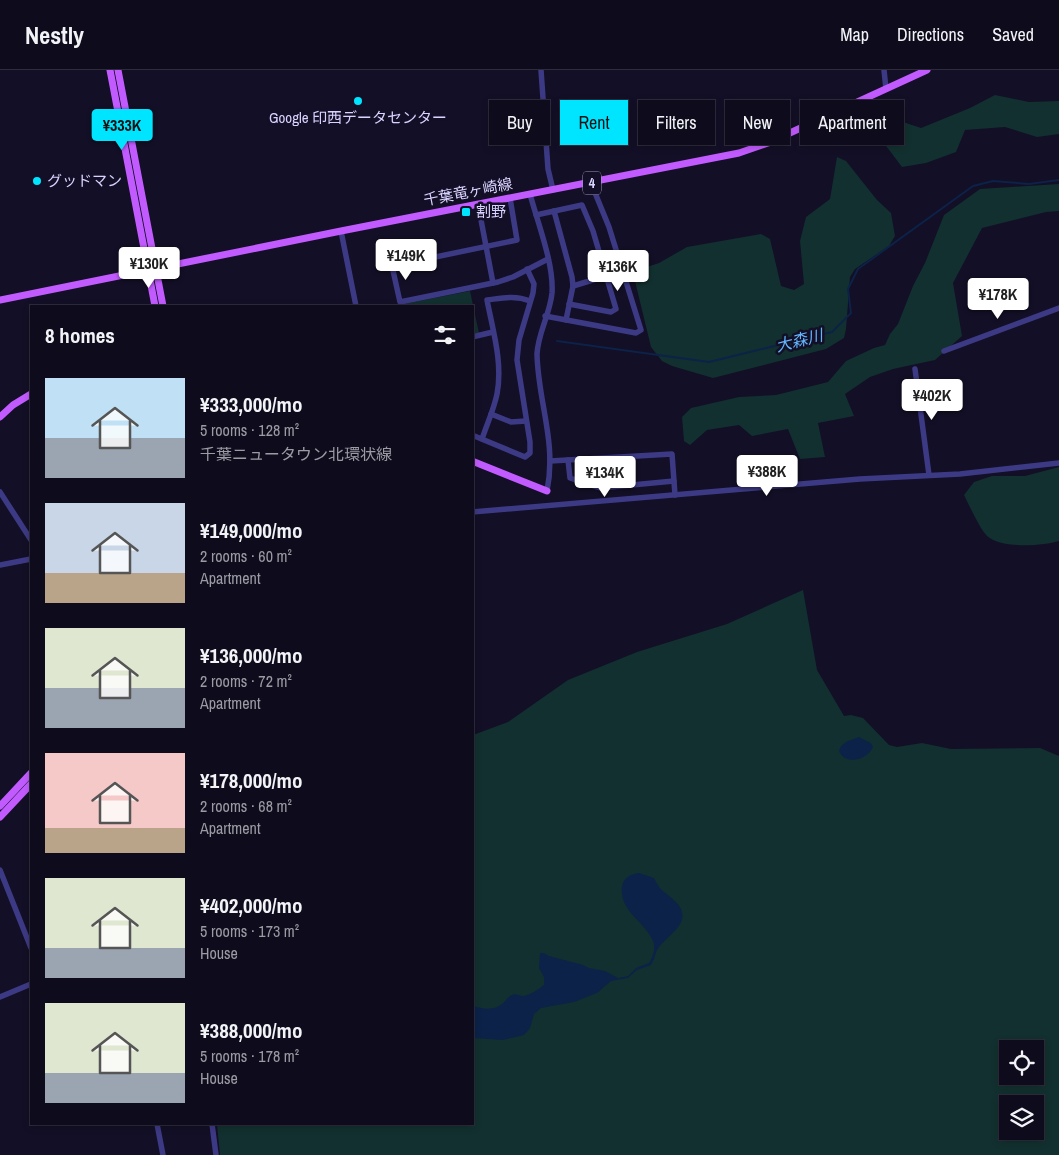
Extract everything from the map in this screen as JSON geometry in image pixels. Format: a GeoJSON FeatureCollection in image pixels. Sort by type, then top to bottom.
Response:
{"type":"FeatureCollection","features":[{"type":"Feature","properties":{"kind":"main road"},"geometry":{"type":"LineString","coordinates":[[110,70],[155,305]]}},
{"type":"Feature","properties":{"kind":"main road"},"geometry":{"type":"LineString","coordinates":[[118,70],[163,305]]}},
{"type":"Feature","properties":{"kind":"main road","name":"千葉竜ヶ崎線"},"geometry":{"type":"LineString","coordinates":[[0,300],[478,204],[591,184],[739,153],[752,149],[927,70]]}},
{"type":"Feature","properties":{"kind":"main road"},"geometry":{"type":"LineString","coordinates":[[0,417],[13,405],[30,395]]}},
{"type":"Feature","properties":{"kind":"main road"},"geometry":{"type":"LineString","coordinates":[[474,462],[547,491]]}},
{"type":"Feature","properties":{"kind":"main road"},"geometry":{"type":"LineString","coordinates":[[0,806],[30,774]]}},
{"type":"Feature","properties":{"kind":"main road"},"geometry":{"type":"LineString","coordinates":[[0,817],[30,785]]}},
{"type":"Feature","properties":{"kind":"street"},"geometry":{"type":"LineString","coordinates":[[541,70],[548,169],[553,190]]}},
{"type":"Feature","properties":{"kind":"street"},"geometry":{"type":"LineString","coordinates":[[884,70],[886,89]]}},
{"type":"Feature","properties":{"kind":"street"},"geometry":{"type":"LineString","coordinates":[[546,316],[636,333],[640,330],[609,227],[591,184]]}},
{"type":"Feature","properties":{"kind":"street"},"geometry":{"type":"LineString","coordinates":[[530,194],[548,258],[552,283],[551,298],[539,340],[538,362],[548,427],[550,461],[547,491]]}},
{"type":"Feature","properties":{"kind":"street"},"geometry":{"type":"LineString","coordinates":[[510,198],[517,240],[392,266],[400,302],[493,283],[513,277],[548,258]]}},
{"type":"Feature","properties":{"kind":"street"},"geometry":{"type":"LineString","coordinates":[[478,204],[493,283]]}},
{"type":"Feature","properties":{"kind":"street"},"geometry":{"type":"LineString","coordinates":[[536,215],[582,205],[593,231],[616,309],[611,312],[569,304]]}},
{"type":"Feature","properties":{"kind":"street"},"geometry":{"type":"LineString","coordinates":[[554,211],[569,266],[572,286],[566,320]]}},
{"type":"Feature","properties":{"kind":"street"},"geometry":{"type":"LineString","coordinates":[[341,231],[356,305]]}},
{"type":"Feature","properties":{"kind":"street"},"geometry":{"type":"LineString","coordinates":[[474,436],[525,457],[530,453],[530,442],[517,360],[518,340],[534,284],[527,269]]}},
{"type":"Feature","properties":{"kind":"street"},"geometry":{"type":"LineString","coordinates":[[572,286],[606,276]]}},
{"type":"Feature","properties":{"kind":"street"},"geometry":{"type":"LineString","coordinates":[[482,439],[497,394],[499,373],[487,300],[511,296],[521,297],[530,301]]}},
{"type":"Feature","properties":{"kind":"street"},"geometry":{"type":"LineString","coordinates":[[944,351],[1059,308]]}},
{"type":"Feature","properties":{"kind":"street"},"geometry":{"type":"LineString","coordinates":[[474,336],[493,332]]}},
{"type":"Feature","properties":{"kind":"street"},"geometry":{"type":"LineString","coordinates":[[914,369],[929,475]]}},
{"type":"Feature","properties":{"kind":"street"},"geometry":{"type":"LineString","coordinates":[[491,414],[511,422],[526,421]]}},
{"type":"Feature","properties":{"kind":"street"},"geometry":{"type":"LineString","coordinates":[[550,461],[672,454],[675,495]]}},
{"type":"Feature","properties":{"kind":"street"},"geometry":{"type":"LineString","coordinates":[[568,460],[570,478],[600,488],[674,481]]}},
{"type":"Feature","properties":{"kind":"street"},"geometry":{"type":"LineString","coordinates":[[474,512],[860,479],[960,474],[1059,462]]}},
{"type":"Feature","properties":{"kind":"street"},"geometry":{"type":"LineString","coordinates":[[0,492],[30,538]]}},
{"type":"Feature","properties":{"kind":"street"},"geometry":{"type":"LineString","coordinates":[[0,565],[30,559]]}},
{"type":"Feature","properties":{"kind":"street"},"geometry":{"type":"LineString","coordinates":[[0,870],[30,945]]}},
{"type":"Feature","properties":{"kind":"street"},"geometry":{"type":"LineString","coordinates":[[0,997],[30,984]]}},
{"type":"Feature","properties":{"kind":"street"},"geometry":{"type":"LineString","coordinates":[[157,1125],[163,1155]]}},
{"type":"Feature","properties":{"kind":"street"},"geometry":{"type":"LineString","coordinates":[[212,1125],[216,1155]]}},
{"type":"Feature","properties":{"kind":"green space"},"geometry":{"type":"Polygon","coordinates":[[[995,95],[1029,102],[1059,101],[1059,134],[1037,137],[1005,127],[965,130],[956,152],[926,163],[902,167],[885,145],[904,145],[904,122],[921,128],[970,108],[995,95]]]}},
{"type":"Feature","properties":{"kind":"green space"},"geometry":{"type":"Polygon","coordinates":[[[837,157],[846,161],[877,200],[891,213],[895,236],[889,246],[855,269],[850,277],[844,338],[826,349],[713,378],[672,366],[662,361],[651,347],[634,277],[638,270],[659,263],[687,247],[761,234],[770,239],[781,286],[794,290],[804,284],[800,241],[806,217],[830,199],[837,157]]]}},
{"type":"Feature","properties":{"kind":"green space"},"geometry":{"type":"Polygon","coordinates":[[[1059,184],[1059,211],[1046,212],[982,228],[953,283],[962,336],[935,360],[893,369],[870,377],[845,394],[854,416],[818,423],[825,457],[800,459],[788,429],[752,436],[739,425],[707,430],[690,445],[684,441],[682,417],[691,408],[739,397],[776,395],[828,382],[846,361],[885,345],[890,334],[898,324],[944,215],[980,189],[1059,184]]]}},
{"type":"Feature","properties":{"kind":"green space"},"geometry":{"type":"Polygon","coordinates":[[[470,291],[473,305],[398,305],[470,291]]]}},
{"type":"Feature","properties":{"kind":"green space"},"geometry":{"type":"Polygon","coordinates":[[[474,310],[479,333],[474,334],[474,310]]]}},
{"type":"Feature","properties":{"kind":"green space"},"geometry":{"type":"Polygon","coordinates":[[[1059,467],[1059,541],[1032,545],[1011,545],[993,540],[984,533],[964,495],[974,482],[992,476],[1025,476],[1059,467]]]}},
{"type":"Feature","properties":{"kind":"green space"},"geometry":{"type":"Polygon","coordinates":[[[803,590],[817,670],[844,716],[851,715],[863,718],[889,745],[897,747],[922,743],[951,749],[1040,748],[1059,756],[1059,1155],[220,1155],[217,1125],[474,1125],[474,735],[508,722],[568,680],[637,652],[727,624],[803,590]]]}},
{"type":"Feature","properties":{"kind":"water"},"geometry":{"type":"Polygon","coordinates":[[[859,737],[871,743],[873,747],[862,758],[856,760],[846,759],[839,751],[840,748],[847,742],[859,737]]]}},
{"type":"Feature","properties":{"kind":"water"},"geometry":{"type":"Polygon","coordinates":[[[639,873],[654,878],[661,889],[681,908],[682,921],[659,947],[651,965],[637,970],[628,978],[611,981],[597,993],[574,1002],[541,1008],[534,1014],[530,1028],[524,1035],[503,1040],[474,1038],[474,1006],[492,1008],[500,1006],[508,997],[515,994],[526,995],[544,985],[544,977],[539,968],[540,953],[605,971],[618,978],[628,976],[636,968],[649,963],[654,952],[653,941],[644,927],[628,909],[622,895],[624,880],[631,875],[639,873]]]}},
{"type":"Feature","properties":{"kind":"waterway","name":"大森川"},"geometry":{"type":"LineString","coordinates":[[557,341],[709,362],[832,332],[851,313],[848,289],[858,269],[973,186],[993,181],[1029,184],[1059,180]]}},
{"type":"Feature","properties":{"kind":"place","name":"Google 印西データセンター"},"geometry":{"type":"Point","coordinates":[358,101]}},
{"type":"Feature","properties":{"kind":"place","name":"グッドマン"},"geometry":{"type":"Point","coordinates":[37,181]}},
{"type":"Feature","properties":{"kind":"place","name":"割野"},"geometry":{"type":"Point","coordinates":[466,212]}}]}
